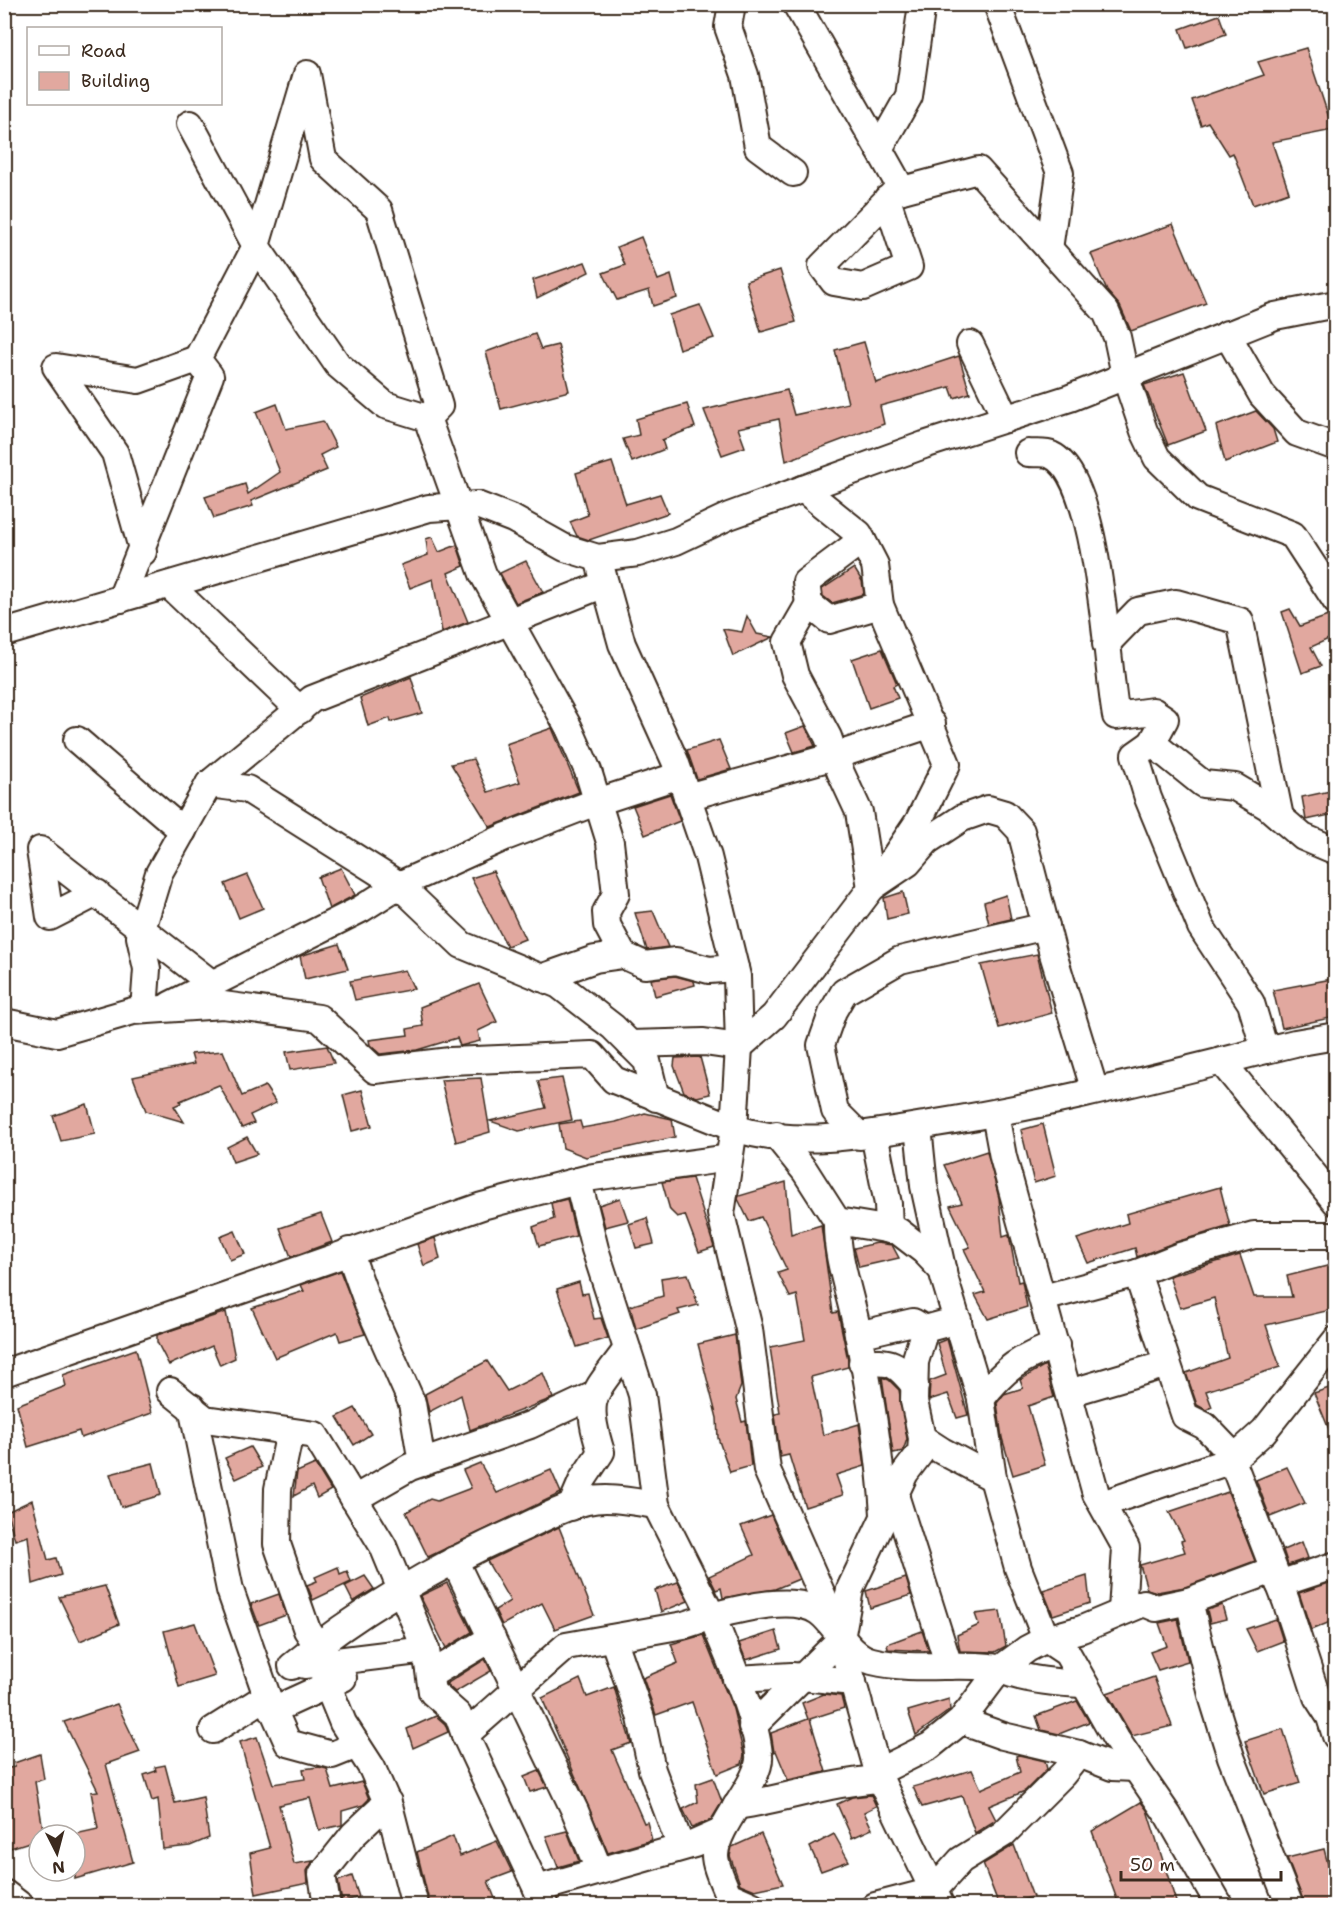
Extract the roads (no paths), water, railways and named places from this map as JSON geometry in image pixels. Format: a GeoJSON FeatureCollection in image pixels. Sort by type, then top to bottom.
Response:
{"type":"FeatureCollection","features":[{"type":"Feature","properties":{"kind":"street"},"geometry":{"type":"LineString","coordinates":[[732,4],[728,27],[745,75],[758,147],[794,173]]}},
{"type":"Feature","properties":{"kind":"street"},"geometry":{"type":"LineString","coordinates":[[796,4],[879,149],[895,195],[978,170],[1106,312],[1117,337],[1125,375],[1144,431],[1157,458],[1198,498],[1293,535],[1335,601]]}},
{"type":"Feature","properties":{"kind":"street"},"geometry":{"type":"LineString","coordinates":[[879,149],[909,96],[922,4]]}},
{"type":"Feature","properties":{"kind":"street"},"geometry":{"type":"LineString","coordinates":[[997,4],[1060,173],[1049,249]]}},
{"type":"Feature","properties":{"kind":"street"},"geometry":{"type":"LineString","coordinates":[[300,710],[163,587],[142,548],[115,453],[56,367],[138,380],[196,359],[256,246],[307,74],[323,159],[379,210],[440,406],[427,418]]}},
{"type":"Feature","properties":{"kind":"street"},"geometry":{"type":"LineString","coordinates":[[190,124],[256,246],[338,365],[386,405],[427,418]]}},
{"type":"Feature","properties":{"kind":"street"},"geometry":{"type":"LineString","coordinates":[[4,633],[429,508],[456,504],[477,505],[513,519],[565,548],[598,558],[638,553],[676,541],[729,516],[803,489],[1070,398],[1275,316],[1335,304]]}},
{"type":"Feature","properties":{"kind":"street"},"geometry":{"type":"LineString","coordinates":[[1227,334],[1262,395],[1297,433],[1335,447]]}},
{"type":"Feature","properties":{"kind":"street"},"geometry":{"type":"LineString","coordinates":[[970,344],[1006,419]]}},
{"type":"Feature","properties":{"kind":"street"},"geometry":{"type":"LineString","coordinates":[[121,599],[210,376],[196,359]]}},
{"type":"Feature","properties":{"kind":"street"},"geometry":{"type":"LineString","coordinates":[[427,418],[483,574],[569,728],[588,771],[610,842],[616,894],[606,912],[607,925],[622,955]]}},
{"type":"Feature","properties":{"kind":"street"},"geometry":{"type":"LineString","coordinates":[[1028,453],[1051,455],[1074,478],[1097,562],[1116,716],[1153,711],[1165,719],[1152,743],[1135,755],[1148,798],[1201,927],[1251,1003],[1265,1050]]}},
{"type":"Feature","properties":{"kind":"street"},"geometry":{"type":"LineString","coordinates":[[630,1044],[704,1042],[739,1047],[774,1016],[815,966],[918,822],[947,764],[932,724],[897,651],[880,605],[875,565],[859,534],[803,489]]}},
{"type":"Feature","properties":{"kind":"street"},"geometry":{"type":"LineString","coordinates":[[862,540],[806,582],[809,604],[787,642],[795,675],[828,737],[859,812],[871,888]]}},
{"type":"Feature","properties":{"kind":"street"},"geometry":{"type":"LineString","coordinates":[[598,558],[622,644],[683,786],[708,857],[735,968],[739,1047],[734,1128],[721,1214],[750,1329],[767,1470],[841,1639],[879,1776],[937,1898]]}},
{"type":"Feature","properties":{"kind":"street"},"geometry":{"type":"LineString","coordinates":[[155,1010],[140,937],[159,873],[209,784],[312,699],[605,584]]}},
{"type":"Feature","properties":{"kind":"street"},"geometry":{"type":"LineString","coordinates":[[1106,644],[1138,611],[1176,603],[1240,621],[1280,817]]}},
{"type":"Feature","properties":{"kind":"street"},"geometry":{"type":"LineString","coordinates":[[809,604],[830,620],[880,605]]}},
{"type":"Feature","properties":{"kind":"street"},"geometry":{"type":"LineString","coordinates":[[155,1010],[361,909],[399,885],[505,837],[597,802],[835,756],[932,724]]}},
{"type":"Feature","properties":{"kind":"street"},"geometry":{"type":"LineString","coordinates":[[77,740],[183,831]]}},
{"type":"Feature","properties":{"kind":"street"},"geometry":{"type":"LineString","coordinates":[[1152,743],[1203,784],[1235,787],[1280,817],[1303,837],[1335,851]]}},
{"type":"Feature","properties":{"kind":"street"},"geometry":{"type":"LineString","coordinates":[[209,784],[247,789],[399,885],[462,945],[559,985],[613,1027],[647,1060],[656,1098]]}},
{"type":"Feature","properties":{"kind":"street"},"geometry":{"type":"LineString","coordinates":[[871,888],[908,863],[927,841],[962,818],[988,809],[1005,814],[1021,831],[1046,926],[1095,1091]]}},
{"type":"Feature","properties":{"kind":"street"},"geometry":{"type":"LineString","coordinates":[[97,893],[211,983]]}},
{"type":"Feature","properties":{"kind":"street"},"geometry":{"type":"LineString","coordinates":[[889,1230],[888,1204],[867,1135],[835,1111],[821,1045],[833,1011],[844,992],[900,960],[1046,926]]}},
{"type":"Feature","properties":{"kind":"street"},"geometry":{"type":"LineString","coordinates":[[542,978],[596,959],[622,955],[645,965],[676,961],[709,970],[735,968]]}},
{"type":"Feature","properties":{"kind":"street"},"geometry":{"type":"LineString","coordinates":[[4,1022],[57,1034],[133,1011],[223,1005],[319,1018],[375,1071],[450,1060],[592,1054],[614,1080],[734,1128],[754,1134],[776,1135],[867,1135],[995,1114],[1265,1050],[1335,1036]]}},
{"type":"Feature","properties":{"kind":"street"},"geometry":{"type":"LineString","coordinates":[[1221,1061],[1335,1202]]}},
{"type":"Feature","properties":{"kind":"street"},"geometry":{"type":"LineString","coordinates":[[995,1114],[1003,1156],[1096,1494],[1126,1548],[1122,1611]]}},
{"type":"Feature","properties":{"kind":"street"},"geometry":{"type":"LineString","coordinates":[[918,1126],[924,1186],[943,1271],[981,1399],[993,1478],[1018,1568],[1046,1639],[1067,1653],[1136,1768],[1168,1815],[1220,1905]]}},
{"type":"Feature","properties":{"kind":"street"},"geometry":{"type":"LineString","coordinates":[[776,1135],[805,1171],[837,1221],[836,1237],[858,1335],[881,1471],[884,1521]]}},
{"type":"Feature","properties":{"kind":"street"},"geometry":{"type":"LineString","coordinates":[[4,1373],[482,1206],[578,1181],[729,1158]]}},
{"type":"Feature","properties":{"kind":"street"},"geometry":{"type":"LineString","coordinates":[[578,1181],[595,1250],[642,1395],[656,1504],[712,1616],[736,1679],[760,1757],[750,1783],[721,1832],[715,1856],[730,1900],[753,1905]]}},
{"type":"Feature","properties":{"kind":"street"},"geometry":{"type":"LineString","coordinates":[[837,1221],[898,1231],[924,1251],[943,1271]]}},
{"type":"Feature","properties":{"kind":"street"},"geometry":{"type":"LineString","coordinates":[[1043,1298],[1137,1273],[1180,1256],[1254,1235],[1330,1235],[1335,1238]]}},
{"type":"Feature","properties":{"kind":"street"},"geometry":{"type":"LineString","coordinates":[[349,1251],[368,1304],[412,1403],[422,1463]]}},
{"type":"Feature","properties":{"kind":"street"},"geometry":{"type":"LineString","coordinates":[[1137,1273],[1185,1416],[1205,1426],[1228,1450],[1276,1577],[1317,1697],[1334,1724]]}},
{"type":"Feature","properties":{"kind":"street"},"geometry":{"type":"LineString","coordinates":[[858,1335],[913,1322],[926,1329],[958,1320]]}},
{"type":"Feature","properties":{"kind":"street"},"geometry":{"type":"LineString","coordinates":[[752,1727],[800,1677],[841,1639],[850,1589],[905,1473],[921,1452],[922,1438],[914,1401],[915,1362],[926,1329]]}},
{"type":"Feature","properties":{"kind":"street"},"geometry":{"type":"LineString","coordinates":[[1102,1504],[1232,1460],[1264,1431],[1335,1340]]}},
{"type":"Feature","properties":{"kind":"street"},"geometry":{"type":"LineString","coordinates":[[981,1399],[997,1378],[1025,1356],[1056,1345]]}},
{"type":"Feature","properties":{"kind":"street"},"geometry":{"type":"LineString","coordinates":[[354,1499],[422,1463],[530,1425],[592,1396],[627,1349]]}},
{"type":"Feature","properties":{"kind":"street"},"geometry":{"type":"LineString","coordinates":[[862,1363],[883,1361],[900,1367],[915,1386]]}},
{"type":"Feature","properties":{"kind":"street"},"geometry":{"type":"LineString","coordinates":[[1069,1393],[1167,1364]]}},
{"type":"Feature","properties":{"kind":"street"},"geometry":{"type":"LineString","coordinates":[[170,1391],[205,1419],[315,1435],[383,1546],[428,1662],[432,1692],[458,1715],[465,1735],[541,1897],[599,1870],[681,1847],[721,1832]]}},
{"type":"Feature","properties":{"kind":"street"},"geometry":{"type":"LineString","coordinates":[[571,1507],[583,1479],[601,1452],[591,1421],[592,1396]]}},
{"type":"Feature","properties":{"kind":"street"},"geometry":{"type":"LineString","coordinates":[[192,1407],[230,1590],[270,1703],[288,1743],[332,1755],[357,1745]]}},
{"type":"Feature","properties":{"kind":"street"},"geometry":{"type":"LineString","coordinates":[[290,1432],[278,1489],[277,1544],[343,1723],[372,1768],[388,1802],[415,1905]]}},
{"type":"Feature","properties":{"kind":"street"},"geometry":{"type":"LineString","coordinates":[[922,1438],[993,1478]]}},
{"type":"Feature","properties":{"kind":"street"},"geometry":{"type":"LineString","coordinates":[[895,1495],[949,1666]]}},
{"type":"Feature","properties":{"kind":"street"},"geometry":{"type":"LineString","coordinates":[[213,1730],[270,1703],[322,1665],[401,1591],[454,1560],[589,1500],[610,1499],[656,1504]]}},
{"type":"Feature","properties":{"kind":"street"},"geometry":{"type":"LineString","coordinates":[[454,1560],[575,1811],[599,1870]]}},
{"type":"Feature","properties":{"kind":"street"},"geometry":{"type":"LineString","coordinates":[[736,1806],[783,1799],[846,1781],[879,1776],[930,1746],[966,1714],[1000,1669],[1046,1639],[1082,1629],[1144,1603],[1156,1608],[1276,1577],[1335,1565]]}},
{"type":"Feature","properties":{"kind":"street"},"geometry":{"type":"LineString","coordinates":[[1189,1601],[1213,1699],[1231,1757],[1290,1905]]}},
{"type":"Feature","properties":{"kind":"street"},"geometry":{"type":"LineString","coordinates":[[465,1735],[566,1646],[684,1625],[749,1607],[793,1603],[819,1611],[841,1639],[869,1661],[917,1668],[966,1665],[1000,1669],[1054,1683],[1084,1684]]}},
{"type":"Feature","properties":{"kind":"street"},"geometry":{"type":"LineString","coordinates":[[259,1669],[322,1665],[382,1655],[428,1662],[492,1638]]}},
{"type":"Feature","properties":{"kind":"street"},"geometry":{"type":"LineString","coordinates":[[613,1638],[641,1718],[652,1770],[681,1847]]}},
{"type":"Feature","properties":{"kind":"street"},"geometry":{"type":"LineString","coordinates":[[736,1679],[800,1677],[853,1682]]}},
{"type":"Feature","properties":{"kind":"street"},"geometry":{"type":"LineString","coordinates":[[966,1714],[975,1726],[1033,1744],[1079,1754],[1112,1767],[1136,1768]]}},
{"type":"Feature","properties":{"kind":"street"},"geometry":{"type":"LineString","coordinates":[[937,1898],[961,1860],[1003,1834],[1064,1774],[1079,1754]]}},
{"type":"Feature","properties":{"kind":"street"},"geometry":{"type":"LineString","coordinates":[[327,1905],[322,1874],[353,1835],[388,1802]]}},
{"type":"Feature","properties":{"kind":"street"},"geometry":{"type":"LineString","coordinates":[[4,1893],[21,1905]]}},
{"type":"Feature","properties":{"kind":"street"},"geometry":{"type":"LineString","coordinates":[[875,1905],[937,1898]]}}]}
